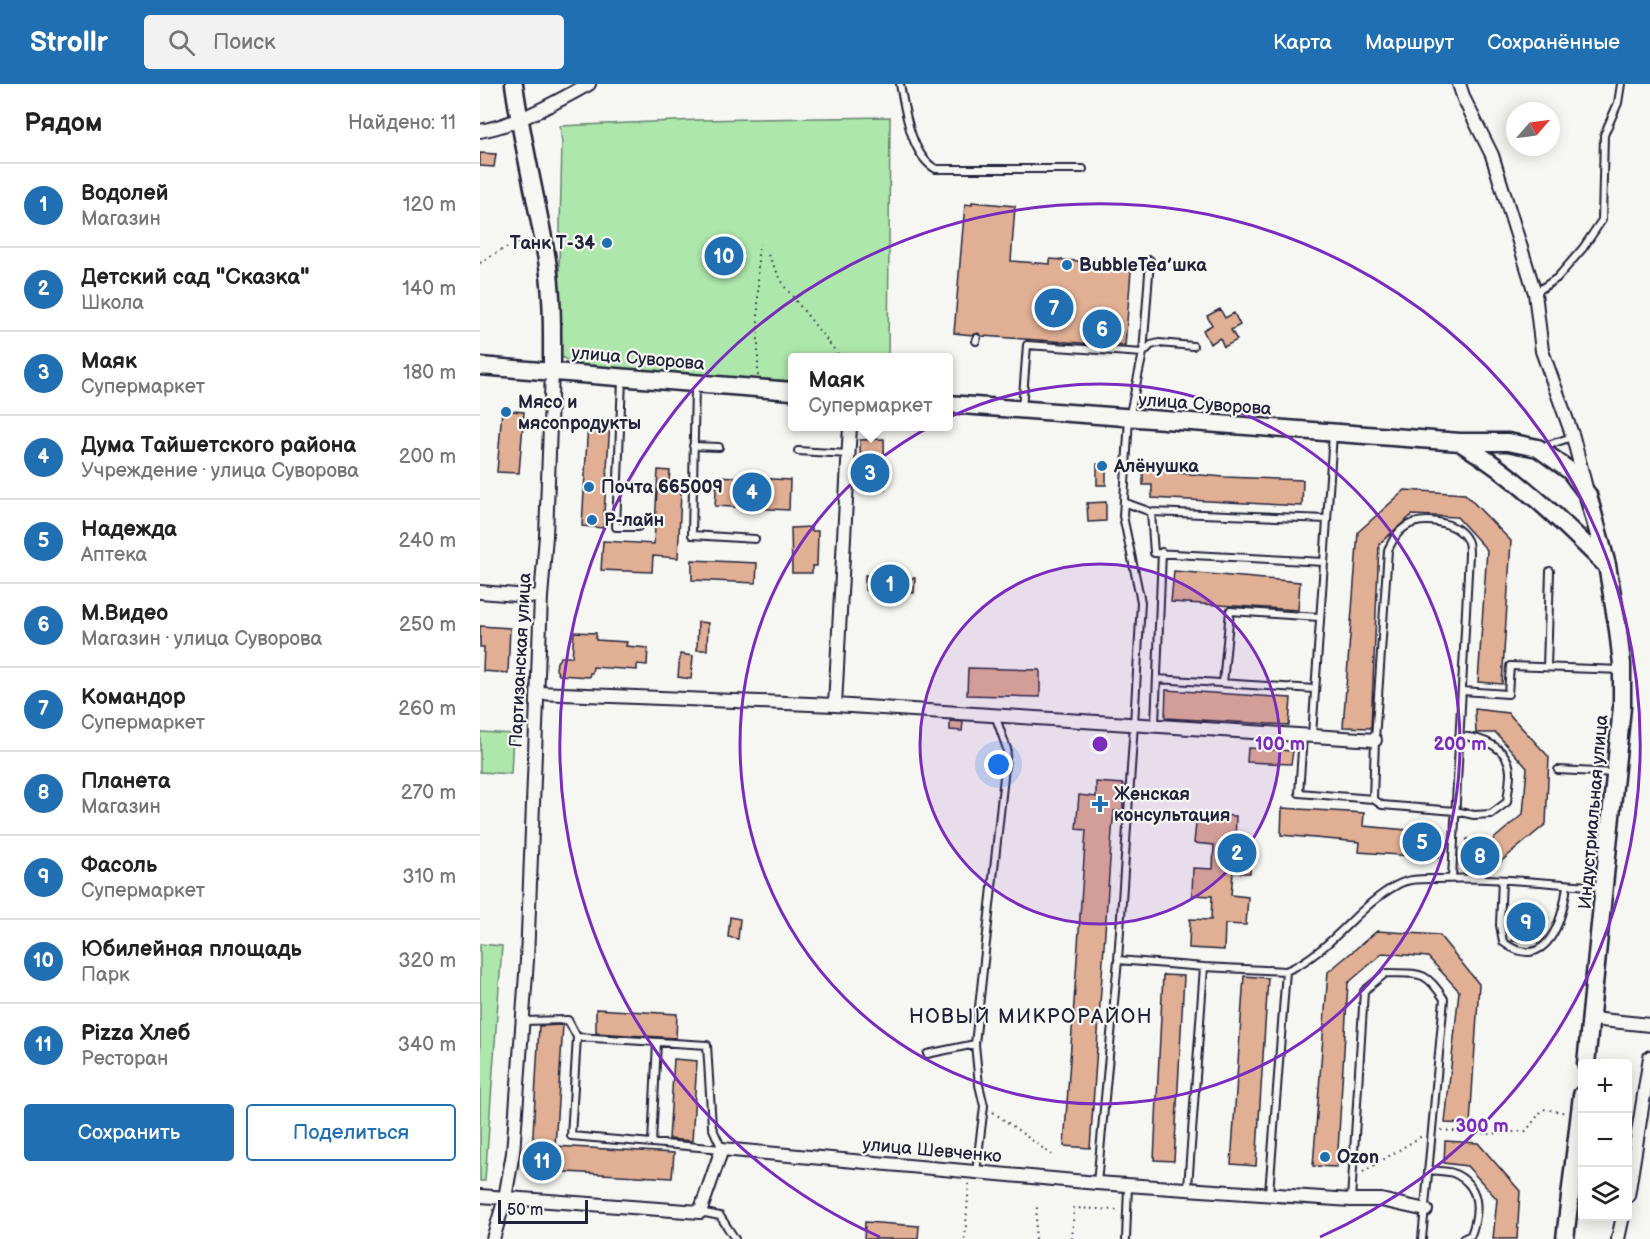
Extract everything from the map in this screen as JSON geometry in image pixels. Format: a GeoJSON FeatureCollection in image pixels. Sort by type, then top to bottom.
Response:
{"type":"FeatureCollection","features":[{"type":"Feature","properties":{"kind":"street","name":"Партизанская улица"},"geometry":{"type":"LineString","coordinates":[[493,1239],[505,1198],[513,1153],[527,948],[552,370],[548,274],[514,84]]}},
{"type":"Feature","properties":{"kind":"street"},"geometry":{"type":"LineString","coordinates":[[480,131],[498,128],[519,119],[589,84]]}},
{"type":"Feature","properties":{"kind":"street"},"geometry":{"type":"LineString","coordinates":[[1459,84],[1492,155],[1535,293],[1542,351],[1573,437],[1588,495]]}},
{"type":"Feature","properties":{"kind":"street","name":"улица Суворова"},"geometry":{"type":"LineString","coordinates":[[480,366],[788,391]]}},
{"type":"Feature","properties":{"kind":"street","name":"улица Суворова"},"geometry":{"type":"LineString","coordinates":[[953,404],[1460,442],[1508,442],[1538,448]]}},
{"type":"Feature","properties":{"kind":"street"},"geometry":{"type":"LineString","coordinates":[[835,705],[850,431]]}},
{"type":"Feature","properties":{"kind":"street"},"geometry":{"type":"LineString","coordinates":[[1460,442],[1495,464],[1607,565]]}},
{"type":"Feature","properties":{"kind":"street"},"geometry":{"type":"LineString","coordinates":[[1538,448],[1570,471],[1588,495]]}},
{"type":"Feature","properties":{"kind":"street","name":"Индустриальная улица"},"geometry":{"type":"LineString","coordinates":[[1587,1059],[1623,707],[1618,630],[1607,565],[1588,495]]}},
{"type":"Feature","properties":{"kind":"street"},"geometry":{"type":"LineString","coordinates":[[480,592],[541,597]]}},
{"type":"Feature","properties":{"kind":"street"},"geometry":{"type":"LineString","coordinates":[[538,693],[835,705],[1375,740]]}},
{"type":"Feature","properties":{"kind":"street"},"geometry":{"type":"LineString","coordinates":[[1592,1019],[1650,1025]]}},
{"type":"Feature","properties":{"kind":"street"},"geometry":{"type":"LineString","coordinates":[[1632,1171],[1650,1057]]}},
{"type":"Feature","properties":{"kind":"street"},"geometry":{"type":"LineString","coordinates":[[1565,1239],[1578,1132]]}},
{"type":"Feature","properties":{"kind":"street"},"geometry":{"type":"LineString","coordinates":[[480,1196],[700,1212],[722,1149]]}},
{"type":"Feature","properties":{"kind":"street","name":"улица Шевченко"},"geometry":{"type":"LineString","coordinates":[[722,1149],[1097,1183],[1381,1200],[1426,1210]]}},
{"type":"Feature","properties":{"kind":"street"},"geometry":{"type":"LineString","coordinates":[[1618,1239],[1622,1221]]}},
{"type":"Feature","properties":{"kind":"lane"},"geometry":{"type":"LineString","coordinates":[[900,84],[915,145],[926,164],[936,169],[1083,169]]}},
{"type":"Feature","properties":{"kind":"lane"},"geometry":{"type":"LineString","coordinates":[[1535,293],[1557,278],[1583,248],[1602,220],[1604,135],[1618,103],[1621,84]]}},
{"type":"Feature","properties":{"kind":"lane"},"geometry":{"type":"LineString","coordinates":[[1097,1183],[1118,960],[1141,602],[1123,516],[1129,418],[1143,353],[1150,260]]}},
{"type":"Feature","properties":{"kind":"lane"},"geometry":{"type":"LineString","coordinates":[[1143,353],[1150,345],[1159,343],[1192,346]]}},
{"type":"Feature","properties":{"kind":"lane"},"geometry":{"type":"LineString","coordinates":[[1022,410],[1027,345],[1143,353]]}},
{"type":"Feature","properties":{"kind":"lane"},"geometry":{"type":"LineString","coordinates":[[622,376],[616,527],[638,527]]}},
{"type":"Feature","properties":{"kind":"lane"},"geometry":{"type":"LineString","coordinates":[[694,383],[693,536],[755,539]]}},
{"type":"Feature","properties":{"kind":"lane"},"geometry":{"type":"LineString","coordinates":[[1333,432],[1315,689],[1299,793],[1373,799],[1382,805],[1455,811],[1474,815],[1491,814],[1507,802],[1510,773],[1507,758],[1494,746],[1473,736],[1459,736]]}},
{"type":"Feature","properties":{"kind":"lane"},"geometry":{"type":"LineString","coordinates":[[1538,448],[1573,437]]}},
{"type":"Feature","properties":{"kind":"lane"},"geometry":{"type":"LineString","coordinates":[[693,446],[719,447]]}},
{"type":"Feature","properties":{"kind":"lane"},"geometry":{"type":"LineString","coordinates":[[798,451],[848,454]]}},
{"type":"Feature","properties":{"kind":"lane"},"geometry":{"type":"LineString","coordinates":[[1125,503],[1151,512],[1327,519]]}},
{"type":"Feature","properties":{"kind":"lane"},"geometry":{"type":"LineString","coordinates":[[1151,512],[1154,553],[1324,562]]}},
{"type":"Feature","properties":{"kind":"lane"},"geometry":{"type":"LineString","coordinates":[[1373,799],[1388,550],[1394,537],[1407,525],[1418,522],[1443,523],[1455,528],[1467,540],[1469,554],[1452,878]]}},
{"type":"Feature","properties":{"kind":"lane"},"geometry":{"type":"LineString","coordinates":[[1155,724],[1162,552]]}},
{"type":"Feature","properties":{"kind":"lane"},"geometry":{"type":"LineString","coordinates":[[1547,668],[1550,571]]}},
{"type":"Feature","properties":{"kind":"lane"},"geometry":{"type":"LineString","coordinates":[[1223,683],[1230,611],[1319,617]]}},
{"type":"Feature","properties":{"kind":"lane"},"geometry":{"type":"LineString","coordinates":[[1462,691],[1508,694],[1510,666],[1622,670]]}},
{"type":"Feature","properties":{"kind":"lane"},"geometry":{"type":"LineString","coordinates":[[1157,680],[1315,689]]}},
{"type":"Feature","properties":{"kind":"lane"},"geometry":{"type":"LineString","coordinates":[[973,1171],[984,1106],[979,1085],[975,1044],[1007,749],[995,715]]}},
{"type":"Feature","properties":{"kind":"lane"},"geometry":{"type":"LineString","coordinates":[[1558,770],[1616,773]]}},
{"type":"Feature","properties":{"kind":"lane"},"geometry":{"type":"LineString","coordinates":[[1118,960],[1286,971],[1304,963],[1378,898],[1398,884],[1412,880],[1452,878],[1605,887]]}},
{"type":"Feature","properties":{"kind":"lane"},"geometry":{"type":"LineString","coordinates":[[1502,880],[1500,925],[1503,942],[1514,950],[1533,952],[1546,945],[1558,927],[1567,885]]}},
{"type":"Feature","properties":{"kind":"lane"},"geometry":{"type":"LineString","coordinates":[[1188,1188],[1204,967]]}},
{"type":"Feature","properties":{"kind":"lane"},"geometry":{"type":"LineString","coordinates":[[1269,1193],[1286,971]]}},
{"type":"Feature","properties":{"kind":"lane"},"geometry":{"type":"LineString","coordinates":[[1351,1200],[1364,991],[1386,973],[1421,974],[1435,985],[1444,999],[1422,1239]]}},
{"type":"Feature","properties":{"kind":"lane"},"geometry":{"type":"LineString","coordinates":[[522,1021],[568,1020],[577,1037],[571,1136],[722,1149],[712,1126],[707,1045],[577,1037]]}},
{"type":"Feature","properties":{"kind":"lane"},"geometry":{"type":"LineString","coordinates":[[652,1143],[657,1042]]}},
{"type":"Feature","properties":{"kind":"lane"},"geometry":{"type":"LineString","coordinates":[[927,1054],[975,1044]]}},
{"type":"Feature","properties":{"kind":"lane"},"geometry":{"type":"LineString","coordinates":[[1429,1170],[1452,1173],[1467,1183],[1477,1197],[1476,1221],[1471,1235],[1463,1239]]}},
{"type":"Feature","properties":{"kind":"lane"},"geometry":{"type":"LineString","coordinates":[[1126,1239],[1128,1184]]}},
{"type":"Feature","properties":{"kind":"lane"},"geometry":{"type":"LineString","coordinates":[[700,1212],[720,1216],[735,1239]]}},
{"type":"Feature","properties":{"kind":"path"},"geometry":{"type":"LineString","coordinates":[[480,263],[503,249],[542,235]]}},
{"type":"Feature","properties":{"kind":"path"},"geometry":{"type":"LineString","coordinates":[[758,389],[758,255],[760,244]]}},
{"type":"Feature","properties":{"kind":"path"},"geometry":{"type":"LineString","coordinates":[[768,255],[785,287],[838,353]]}},
{"type":"Feature","properties":{"kind":"path"},"geometry":{"type":"LineString","coordinates":[[984,1106],[1052,1155]]}},
{"type":"Feature","properties":{"kind":"path"},"geometry":{"type":"LineString","coordinates":[[1353,1178],[1431,1130],[1488,1134],[1526,1131],[1543,1108],[1578,1116]]}},
{"type":"Feature","properties":{"kind":"path"},"geometry":{"type":"LineString","coordinates":[[965,1239],[973,1171]]}},
{"type":"Feature","properties":{"kind":"path"},"geometry":{"type":"LineString","coordinates":[[1035,1239],[1037,1206]]}},
{"type":"Feature","properties":{"kind":"path"},"geometry":{"type":"LineString","coordinates":[[1072,1239],[1074,1208],[1127,1211]]}},
{"type":"Feature","properties":{"kind":"green space"},"geometry":{"type":"Polygon","coordinates":[[[890,117],[888,353],[788,353],[788,381],[576,367],[557,353],[562,143],[560,126],[698,120],[890,117]]]}},
{"type":"Feature","properties":{"kind":"green space"},"geometry":{"type":"Polygon","coordinates":[[[480,732],[513,734],[511,774],[480,772],[480,732]]]}},
{"type":"Feature","properties":{"kind":"green space"},"geometry":{"type":"Polygon","coordinates":[[[480,944],[502,946],[485,1181],[480,1181],[480,944]]]}},
{"type":"Feature","properties":{"kind":"building"},"geometry":{"type":"Polygon","coordinates":[[[480,153],[496,154],[494,167],[480,166],[480,153]]]}},
{"type":"Feature","properties":{"kind":"building"},"geometry":{"type":"Polygon","coordinates":[[[972,202],[1015,206],[1011,261],[1050,264],[1050,259],[1106,263],[1106,269],[1131,271],[1125,346],[982,336],[978,333],[973,335],[954,333],[965,204],[972,205],[972,202]]]}},
{"type":"Feature","properties":{"kind":"building"},"geometry":{"type":"Polygon","coordinates":[[[1220,309],[1225,318],[1234,313],[1240,325],[1231,330],[1237,340],[1224,347],[1220,338],[1210,344],[1203,330],[1212,325],[1207,316],[1220,309]]]}},
{"type":"Feature","properties":{"kind":"building"},"geometry":{"type":"Polygon","coordinates":[[[502,410],[524,412],[519,473],[497,472],[502,410]]]}},
{"type":"Feature","properties":{"kind":"building"},"geometry":{"type":"Polygon","coordinates":[[[588,422],[610,423],[603,528],[582,526],[588,422]]]}},
{"type":"Feature","properties":{"kind":"building"},"geometry":{"type":"Polygon","coordinates":[[[884,439],[885,490],[861,491],[860,440],[884,439]]]}},
{"type":"Feature","properties":{"kind":"building"},"geometry":{"type":"Polygon","coordinates":[[[1097,464],[1106,464],[1106,485],[1097,485],[1097,464]]]}},
{"type":"Feature","properties":{"kind":"building"},"geometry":{"type":"Polygon","coordinates":[[[658,470],[670,471],[668,491],[681,492],[678,558],[653,556],[652,572],[601,570],[603,541],[654,544],[658,470]]]}},
{"type":"Feature","properties":{"kind":"building"},"geometry":{"type":"Polygon","coordinates":[[[1143,470],[1224,477],[1303,480],[1302,506],[1152,498],[1152,485],[1143,485],[1143,470]]]}},
{"type":"Feature","properties":{"kind":"building"},"geometry":{"type":"Polygon","coordinates":[[[717,476],[790,480],[789,510],[715,506],[717,476]]]}},
{"type":"Feature","properties":{"kind":"building"},"geometry":{"type":"Polygon","coordinates":[[[1405,490],[1465,494],[1511,541],[1502,684],[1478,682],[1487,550],[1457,517],[1412,515],[1379,544],[1371,728],[1343,727],[1358,532],[1405,490]]]}},
{"type":"Feature","properties":{"kind":"building"},"geometry":{"type":"Polygon","coordinates":[[[1106,502],[1106,521],[1088,522],[1087,503],[1106,502]]]}},
{"type":"Feature","properties":{"kind":"building"},"geometry":{"type":"Polygon","coordinates":[[[811,527],[811,531],[818,531],[817,566],[812,566],[812,573],[792,573],[791,528],[811,527]]]}},
{"type":"Feature","properties":{"kind":"building"},"geometry":{"type":"Polygon","coordinates":[[[692,560],[757,563],[756,583],[692,580],[692,560]]]}},
{"type":"Feature","properties":{"kind":"building"},"geometry":{"type":"Polygon","coordinates":[[[1174,571],[1300,582],[1298,610],[1171,602],[1174,571]]]}},
{"type":"Feature","properties":{"kind":"building"},"geometry":{"type":"Polygon","coordinates":[[[865,575],[915,578],[914,593],[865,590],[865,575]]]}},
{"type":"Feature","properties":{"kind":"building"},"geometry":{"type":"Polygon","coordinates":[[[698,622],[708,623],[707,650],[697,650],[698,622]]]}},
{"type":"Feature","properties":{"kind":"building"},"geometry":{"type":"Polygon","coordinates":[[[480,626],[510,628],[508,673],[483,671],[484,647],[480,647],[480,626]]]}},
{"type":"Feature","properties":{"kind":"building"},"geometry":{"type":"Polygon","coordinates":[[[574,632],[596,633],[596,640],[627,642],[626,646],[648,648],[647,665],[637,664],[637,670],[593,667],[589,677],[559,675],[556,669],[557,662],[561,657],[572,657],[574,632]]]}},
{"type":"Feature","properties":{"kind":"building"},"geometry":{"type":"Polygon","coordinates":[[[680,654],[693,656],[691,679],[678,677],[680,654]]]}},
{"type":"Feature","properties":{"kind":"building"},"geometry":{"type":"Polygon","coordinates":[[[968,668],[1040,670],[1040,697],[967,695],[968,668]]]}},
{"type":"Feature","properties":{"kind":"building"},"geometry":{"type":"Polygon","coordinates":[[[1166,690],[1291,698],[1289,725],[1165,718],[1166,690]]]}},
{"type":"Feature","properties":{"kind":"building"},"geometry":{"type":"Polygon","coordinates":[[[1475,709],[1508,713],[1549,757],[1546,824],[1499,863],[1465,863],[1467,839],[1490,842],[1523,814],[1527,768],[1496,733],[1476,733],[1475,709]]]}},
{"type":"Feature","properties":{"kind":"building"},"geometry":{"type":"Polygon","coordinates":[[[950,721],[963,722],[962,731],[950,730],[950,721]]]}},
{"type":"Feature","properties":{"kind":"building"},"geometry":{"type":"Polygon","coordinates":[[[1248,748],[1293,751],[1291,764],[1247,762],[1248,748]]]}},
{"type":"Feature","properties":{"kind":"building"},"geometry":{"type":"Polygon","coordinates":[[[1096,782],[1123,784],[1123,811],[1114,811],[1112,831],[1090,1148],[1064,1146],[1086,830],[1076,829],[1079,795],[1096,797],[1096,782]]]}},
{"type":"Feature","properties":{"kind":"building"},"geometry":{"type":"Polygon","coordinates":[[[1282,808],[1364,813],[1363,826],[1441,833],[1439,858],[1359,852],[1360,842],[1281,835],[1282,808]]]}},
{"type":"Feature","properties":{"kind":"building"},"geometry":{"type":"Polygon","coordinates":[[[1197,814],[1236,816],[1235,843],[1251,845],[1250,873],[1233,873],[1231,895],[1248,897],[1246,925],[1225,924],[1224,950],[1189,948],[1190,919],[1211,920],[1212,896],[1192,895],[1193,868],[1213,869],[1214,845],[1194,843],[1197,814]]]}},
{"type":"Feature","properties":{"kind":"building"},"geometry":{"type":"Polygon","coordinates":[[[1514,902],[1540,903],[1537,942],[1512,941],[1514,902]]]}},
{"type":"Feature","properties":{"kind":"building"},"geometry":{"type":"Polygon","coordinates":[[[730,917],[740,919],[738,939],[728,937],[730,917]]]}},
{"type":"Feature","properties":{"kind":"building"},"geometry":{"type":"Polygon","coordinates":[[[1377,931],[1439,935],[1479,984],[1470,1124],[1445,1123],[1459,991],[1428,957],[1383,953],[1348,983],[1337,1167],[1313,1166],[1328,972],[1377,931]]]}},
{"type":"Feature","properties":{"kind":"building"},"geometry":{"type":"Polygon","coordinates":[[[1163,975],[1184,976],[1174,1161],[1154,1160],[1163,975]]]}},
{"type":"Feature","properties":{"kind":"building"},"geometry":{"type":"Polygon","coordinates":[[[1244,976],[1268,978],[1256,1166],[1231,1164],[1244,976]]]}},
{"type":"Feature","properties":{"kind":"building"},"geometry":{"type":"Polygon","coordinates":[[[596,1009],[677,1014],[676,1038],[596,1033],[596,1009]]]}},
{"type":"Feature","properties":{"kind":"building"},"geometry":{"type":"Polygon","coordinates":[[[563,1025],[555,1146],[674,1153],[672,1178],[531,1170],[539,1026],[563,1025]]]}},
{"type":"Feature","properties":{"kind":"building"},"geometry":{"type":"Polygon","coordinates":[[[674,1059],[697,1061],[692,1141],[669,1139],[674,1059]]]}},
{"type":"Feature","properties":{"kind":"building"},"geometry":{"type":"Polygon","coordinates":[[[1445,1141],[1478,1143],[1520,1191],[1517,1239],[1493,1239],[1497,1199],[1467,1166],[1444,1163],[1445,1141]]]}},
{"type":"Feature","properties":{"kind":"building"},"geometry":{"type":"Polygon","coordinates":[[[865,1222],[919,1226],[918,1239],[864,1239],[865,1222]]]}},
{"type":"Feature","properties":{"kind":"place","name":"Танк Т-34"},"geometry":{"type":"Point","coordinates":[607,243]}},
{"type":"Feature","properties":{"kind":"place","name":"Юбилейная площадь"},"geometry":{"type":"Point","coordinates":[724,256]}},
{"type":"Feature","properties":{"kind":"place","name":"BubbleTea’шка"},"geometry":{"type":"Point","coordinates":[1067,265]}},
{"type":"Feature","properties":{"kind":"place","name":"Командор"},"geometry":{"type":"Point","coordinates":[1054,308]}},
{"type":"Feature","properties":{"kind":"place","name":"М.Видео"},"geometry":{"type":"Point","coordinates":[1102,329]}},
{"type":"Feature","properties":{"kind":"place","name":"Мясо и мясопродукты"},"geometry":{"type":"Point","coordinates":[506,412]}},
{"type":"Feature","properties":{"kind":"place","name":"Алёнушка"},"geometry":{"type":"Point","coordinates":[1102,466]}},
{"type":"Feature","properties":{"kind":"place","name":"Маяк"},"geometry":{"type":"Point","coordinates":[870,473]}},
{"type":"Feature","properties":{"kind":"place","name":"Почта 665009"},"geometry":{"type":"Point","coordinates":[589,487]}},
{"type":"Feature","properties":{"kind":"place","name":"Дума Тайшетского района"},"geometry":{"type":"Point","coordinates":[752,492]}},
{"type":"Feature","properties":{"kind":"place","name":"Р-лайн"},"geometry":{"type":"Point","coordinates":[592,520]}},
{"type":"Feature","properties":{"kind":"place","name":"Водолей"},"geometry":{"type":"Point","coordinates":[890,584]}},
{"type":"Feature","properties":{"kind":"place","name":"Женская консультация"},"geometry":{"type":"Point","coordinates":[1100,804]}},
{"type":"Feature","properties":{"kind":"place","name":"Надежда"},"geometry":{"type":"Point","coordinates":[1422,842]}},
{"type":"Feature","properties":{"kind":"place","name":"Детский сад \"Сказка\""},"geometry":{"type":"Point","coordinates":[1237,853]}},
{"type":"Feature","properties":{"kind":"place","name":"Планета"},"geometry":{"type":"Point","coordinates":[1480,856]}},
{"type":"Feature","properties":{"kind":"place","name":"Фасоль"},"geometry":{"type":"Point","coordinates":[1526,922]}},
{"type":"Feature","properties":{"kind":"place","name":"Ozon"},"geometry":{"type":"Point","coordinates":[1325,1157]}},
{"type":"Feature","properties":{"kind":"place","name":"Pizza Хлеб"},"geometry":{"type":"Point","coordinates":[542,1161]}},
{"type":"Feature","properties":{"kind":"district","name":"НОВЫЙ МИКРОРАЙОН"},"geometry":{"type":"Point","coordinates":[1031,1016]}}]}
